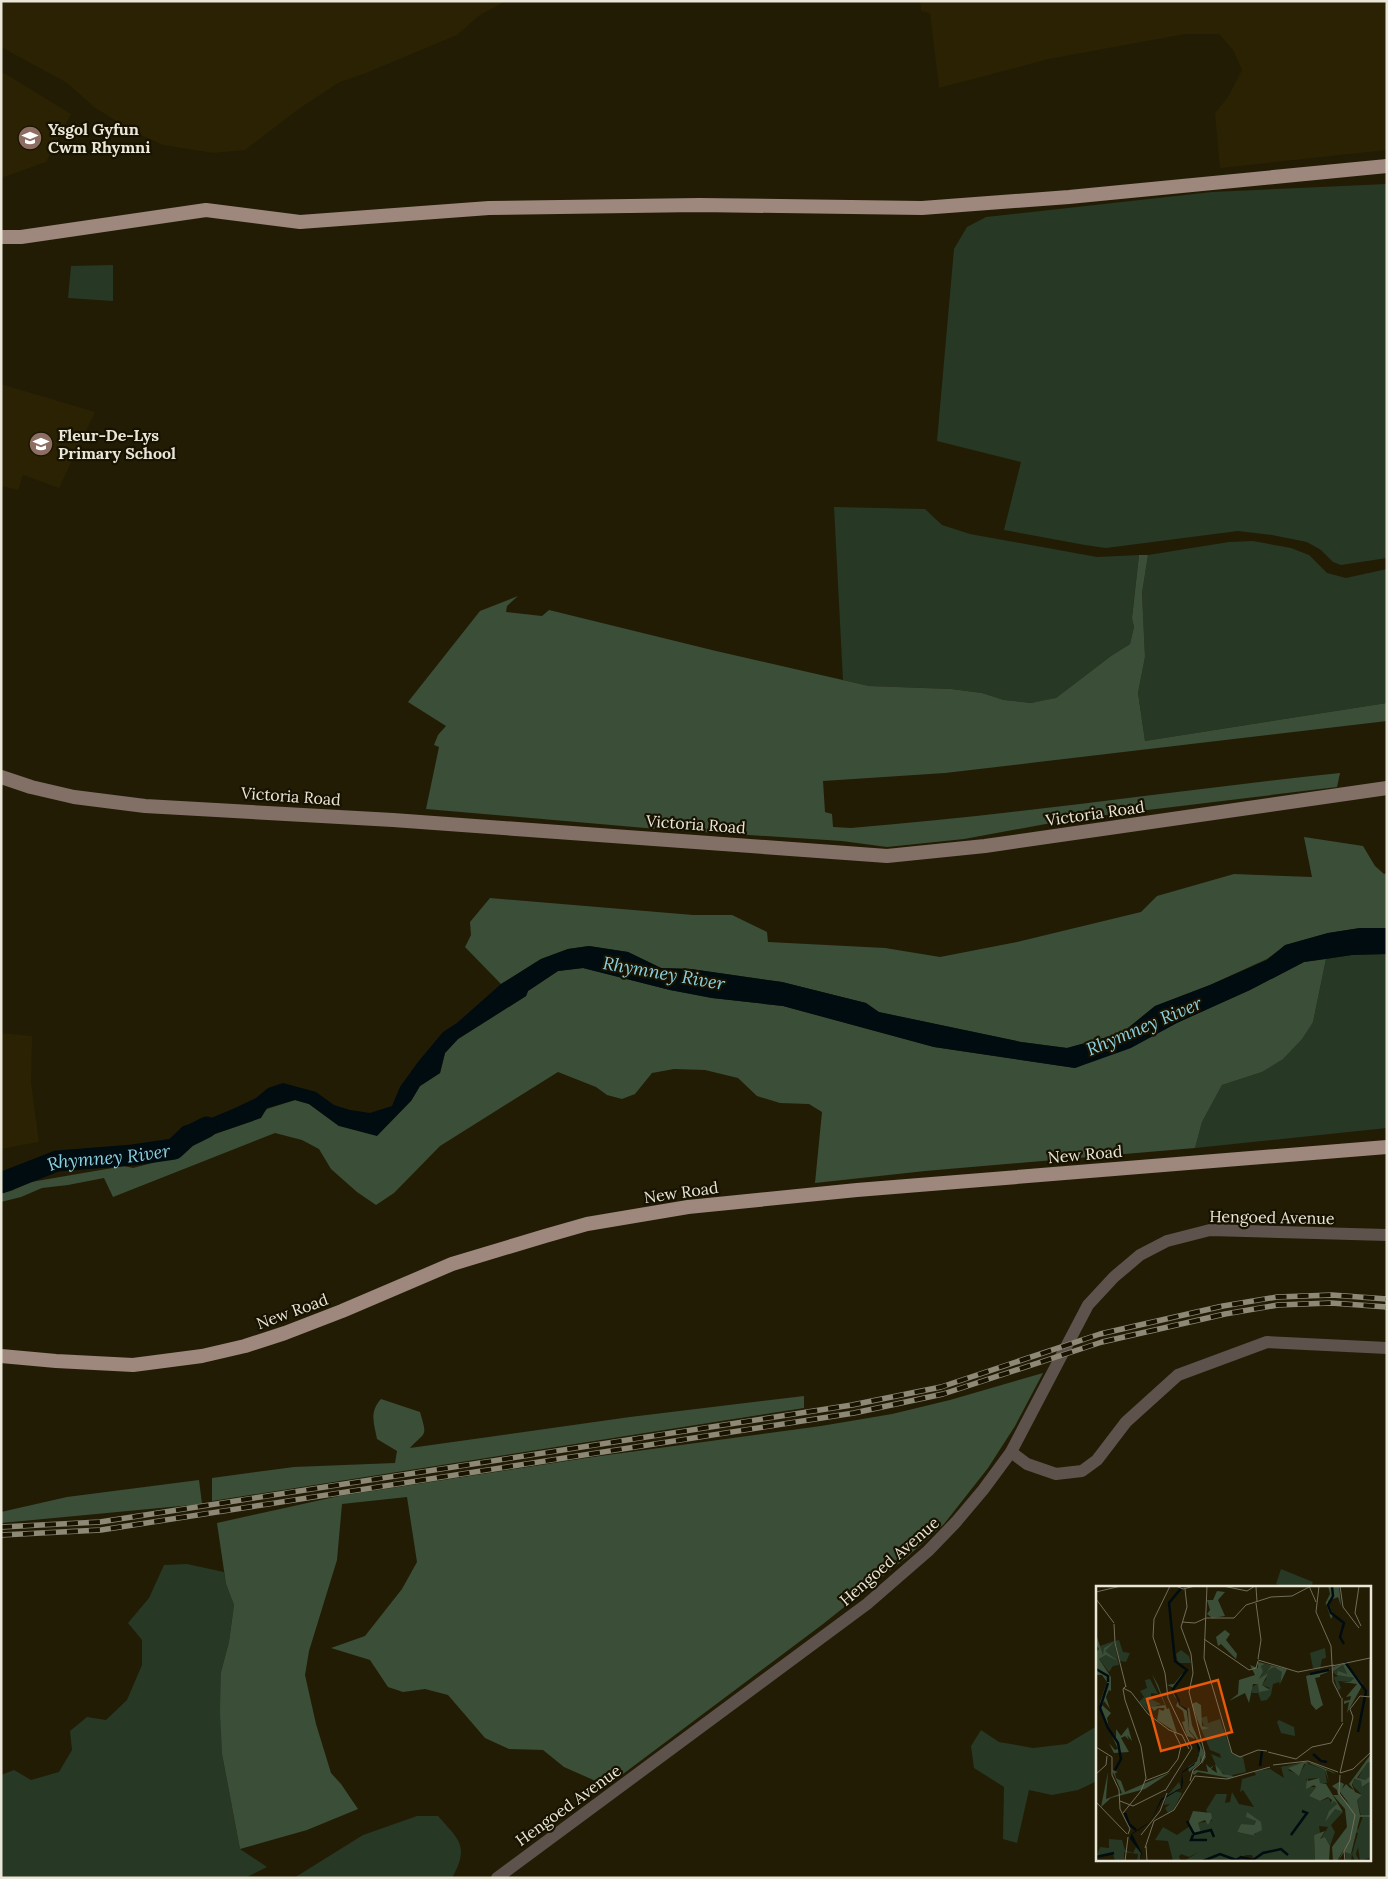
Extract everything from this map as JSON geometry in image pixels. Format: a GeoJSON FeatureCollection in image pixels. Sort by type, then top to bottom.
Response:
{"type":"FeatureCollection","features":[{"type":"Feature","properties":{"kind":"main road"},"geometry":{"type":"LineString","coordinates":[[1,237],[21,237],[206,210],[300,222],[489,208],[699,204],[922,208],[1030,200],[1387,166]]}},
{"type":"Feature","properties":{"kind":"main road","name":"Victoria Road"},"geometry":{"type":"LineString","coordinates":[[1,776],[30,787],[74,797],[136,805],[402,821],[888,856],[985,846],[1387,788]]}},
{"type":"Feature","properties":{"kind":"main road","name":"New Road"},"geometry":{"type":"LineString","coordinates":[[1,1356],[133,1365],[202,1356],[245,1346],[285,1333],[452,1264],[535,1238],[587,1224],[688,1207],[857,1190],[1387,1147]]}},
{"type":"Feature","properties":{"kind":"street","name":"Hengoed Avenue"},"geometry":{"type":"LineString","coordinates":[[497,1878],[877,1596],[928,1551],[983,1490],[1010,1452],[1088,1305],[1114,1277],[1140,1255],[1167,1241],[1210,1230],[1387,1235]]}},
{"type":"Feature","properties":{"kind":"street"},"geometry":{"type":"LineString","coordinates":[[1010,1452],[1027,1464],[1056,1474],[1082,1471],[1097,1460],[1126,1422],[1178,1375],[1267,1342],[1387,1348]]}},
{"type":"Feature","properties":{"kind":"shaded area"},"geometry":{"type":"Polygon","coordinates":[[[1,1],[506,1],[480,15],[457,35],[340,82],[300,108],[245,150],[213,153],[163,145],[132,131],[94,107],[67,83],[1,47],[1,1]]]}},
{"type":"Feature","properties":{"kind":"shaded area"},"geometry":{"type":"Polygon","coordinates":[[[920,1],[1387,1],[1387,150],[1220,168],[1215,113],[1228,97],[1242,70],[1233,50],[1219,34],[1185,34],[1049,59],[939,88],[930,13],[921,11],[920,1]]]}},
{"type":"Feature","properties":{"kind":"shaded area","name":"Ysgol Gyfun Cwm Rhymni"},"geometry":{"type":"Polygon","coordinates":[[[1,71],[71,114],[46,162],[1,178],[1,71]]]}},
{"type":"Feature","properties":{"kind":"shaded area","name":"Fleur-De-Lys Primary School"},"geometry":{"type":"Polygon","coordinates":[[[1,384],[95,412],[59,488],[23,475],[18,490],[1,486],[1,384]]]}},
{"type":"Feature","properties":{"kind":"shaded area"},"geometry":{"type":"Polygon","coordinates":[[[1,1033],[32,1036],[31,1082],[39,1142],[1,1149],[1,1033]]]}},
{"type":"Feature","properties":{"kind":"green space"},"geometry":{"type":"Polygon","coordinates":[[[1387,184],[1387,558],[1341,565],[1333,562],[1321,550],[1307,542],[1238,531],[1106,548],[1004,530],[1021,462],[937,441],[954,249],[967,227],[986,217],[1212,192],[1387,184]]]}},
{"type":"Feature","properties":{"kind":"green space"},"geometry":{"type":"Polygon","coordinates":[[[113,265],[113,301],[68,298],[71,266],[113,265]]]}},
{"type":"Feature","properties":{"kind":"green space"},"geometry":{"type":"Polygon","coordinates":[[[834,507],[925,509],[942,525],[970,534],[1097,557],[1139,555],[1132,617],[1134,627],[1130,644],[1111,656],[1056,698],[1031,703],[1004,700],[982,693],[951,689],[869,686],[843,680],[834,507]]]}},
{"type":"Feature","properties":{"kind":"green space"},"geometry":{"type":"Polygon","coordinates":[[[1253,541],[1291,548],[1309,555],[1327,573],[1346,578],[1387,569],[1387,703],[1145,741],[1138,693],[1145,657],[1142,593],[1148,555],[1229,542],[1253,541]]]}},
{"type":"Feature","properties":{"kind":"green space"},"geometry":{"type":"Polygon","coordinates":[[[1139,555],[1148,555],[1142,593],[1145,657],[1138,693],[1145,741],[1387,703],[1387,721],[945,773],[823,781],[825,812],[832,814],[833,827],[851,828],[912,823],[1340,773],[1337,787],[1073,819],[964,839],[887,847],[842,841],[657,829],[426,809],[439,747],[434,745],[438,735],[446,726],[408,702],[480,611],[518,596],[507,606],[506,612],[542,616],[549,610],[869,686],[951,689],[982,693],[1004,700],[1031,703],[1056,698],[1111,656],[1130,644],[1134,627],[1132,618],[1139,555]]]}},
{"type":"Feature","properties":{"kind":"green space"},"geometry":{"type":"Polygon","coordinates":[[[1304,837],[1363,846],[1375,866],[1384,874],[1387,873],[1387,928],[1360,928],[1328,933],[1286,945],[1267,959],[1210,985],[1155,1006],[1122,1033],[1067,1048],[1021,1042],[878,1012],[866,1003],[782,982],[691,969],[661,968],[628,952],[589,946],[568,949],[541,959],[501,984],[465,947],[471,935],[470,922],[490,898],[693,915],[732,915],[767,932],[768,942],[885,948],[940,957],[1017,942],[1141,912],[1157,896],[1234,874],[1312,877],[1304,837]]]}},
{"type":"Feature","properties":{"kind":"green space"},"geometry":{"type":"Polygon","coordinates":[[[1387,954],[1387,1128],[1195,1148],[1202,1122],[1222,1085],[1262,1072],[1313,1022],[1326,959],[1352,955],[1387,954]]]}},
{"type":"Feature","properties":{"kind":"green space"},"geometry":{"type":"Polygon","coordinates":[[[1326,959],[1313,1022],[1302,1039],[1283,1059],[1262,1072],[1222,1085],[1202,1122],[1195,1148],[925,1171],[815,1183],[822,1112],[809,1104],[780,1103],[757,1096],[738,1078],[705,1070],[674,1069],[652,1073],[635,1094],[622,1099],[607,1095],[596,1087],[558,1072],[440,1146],[394,1193],[376,1205],[357,1192],[331,1169],[319,1149],[302,1140],[275,1133],[113,1197],[104,1178],[42,1188],[21,1197],[1,1202],[1,1193],[11,1191],[31,1182],[124,1166],[133,1168],[152,1163],[186,1150],[203,1138],[253,1121],[267,1109],[295,1100],[309,1104],[339,1126],[411,1101],[420,1086],[440,1073],[445,1053],[458,1039],[526,996],[528,991],[558,971],[583,968],[670,990],[712,998],[783,1006],[934,1047],[1075,1068],[1250,990],[1304,962],[1326,959]]]}},
{"type":"Feature","properties":{"kind":"green space"},"geometry":{"type":"Polygon","coordinates":[[[1043,1373],[1015,1426],[988,1468],[944,1524],[907,1557],[823,1624],[607,1786],[564,1767],[543,1750],[509,1749],[485,1738],[448,1695],[425,1689],[403,1692],[388,1687],[370,1660],[331,1648],[365,1636],[402,1589],[417,1562],[407,1497],[342,1504],[337,1560],[309,1651],[305,1675],[316,1724],[331,1773],[358,1809],[307,1830],[240,1849],[222,1754],[221,1672],[229,1642],[234,1605],[226,1584],[217,1523],[339,1496],[892,1414],[950,1400],[1043,1373]]]}},
{"type":"Feature","properties":{"kind":"green space"},"geometry":{"type":"Polygon","coordinates":[[[804,1396],[804,1408],[212,1501],[212,1478],[294,1467],[395,1463],[397,1451],[377,1439],[374,1413],[381,1399],[420,1412],[424,1434],[410,1448],[630,1417],[804,1396]]]}},
{"type":"Feature","properties":{"kind":"green space"},"geometry":{"type":"Polygon","coordinates":[[[199,1480],[202,1504],[1,1523],[1,1512],[67,1497],[199,1480]]]}},
{"type":"Feature","properties":{"kind":"green space"},"geometry":{"type":"Polygon","coordinates":[[[187,1564],[224,1572],[226,1584],[234,1605],[229,1642],[221,1672],[222,1754],[240,1849],[267,1867],[245,1878],[1,1878],[1,1775],[14,1770],[31,1780],[59,1772],[72,1750],[70,1731],[87,1717],[106,1720],[127,1700],[142,1665],[142,1640],[128,1623],[149,1598],[164,1565],[187,1564]]]}},
{"type":"Feature","properties":{"kind":"green space"},"geometry":{"type":"Polygon","coordinates":[[[1281,1569],[1313,1582],[1311,1586],[1282,1586],[1276,1584],[1281,1569]]]}},
{"type":"Feature","properties":{"kind":"green space"},"geometry":{"type":"Polygon","coordinates":[[[1096,1727],[1096,1781],[1078,1790],[1052,1795],[1029,1790],[1017,1843],[1003,1839],[1004,1787],[974,1768],[971,1746],[981,1730],[999,1742],[1033,1748],[1067,1744],[1096,1727]]]}},
{"type":"Feature","properties":{"kind":"green space"},"geometry":{"type":"Polygon","coordinates":[[[417,1816],[438,1816],[452,1831],[460,1844],[460,1858],[452,1878],[294,1878],[363,1835],[417,1816]]]}},
{"type":"Feature","properties":{"kind":"water"},"geometry":{"type":"Polygon","coordinates":[[[1360,928],[1387,928],[1387,954],[1352,955],[1304,962],[1250,990],[1177,1023],[1131,1048],[1075,1068],[934,1047],[783,1006],[712,998],[670,990],[583,968],[558,971],[528,991],[526,996],[458,1039],[445,1053],[440,1073],[420,1086],[411,1101],[377,1136],[339,1126],[309,1104],[295,1100],[267,1108],[261,1118],[203,1138],[186,1150],[179,1130],[183,1126],[204,1121],[235,1108],[256,1098],[268,1088],[283,1083],[316,1092],[334,1105],[350,1110],[370,1113],[392,1106],[400,1087],[443,1032],[457,1023],[501,984],[541,959],[568,949],[589,946],[628,952],[661,968],[691,969],[782,982],[866,1003],[879,1012],[1021,1042],[1067,1048],[1122,1033],[1155,1006],[1267,960],[1285,945],[1328,933],[1360,928]]]}},
{"type":"Feature","properties":{"kind":"waterway","name":"Rhymney River"},"geometry":{"type":"LineString","coordinates":[[1,1183],[57,1161],[133,1155],[174,1149],[187,1137],[207,1127]]}},
{"type":"Feature","properties":{"kind":"railway"},"geometry":{"type":"LineString","coordinates":[[1,1527],[100,1522],[852,1405],[941,1387],[1100,1334],[1223,1306],[1277,1297],[1332,1295],[1387,1299]]}},
{"type":"Feature","properties":{"kind":"railway"},"geometry":{"type":"LineString","coordinates":[[1,1535],[101,1530],[854,1413],[943,1394],[1102,1342],[1225,1314],[1278,1305],[1331,1303],[1387,1307]]}},
{"type":"Feature","properties":{"kind":"place","name":"Ysgol Gyfun Cwm Rhymni"},"geometry":{"type":"Point","coordinates":[30,138]}},
{"type":"Feature","properties":{"kind":"place","name":"Fleur-De-Lys Primary School"},"geometry":{"type":"Point","coordinates":[41,444]}}]}
